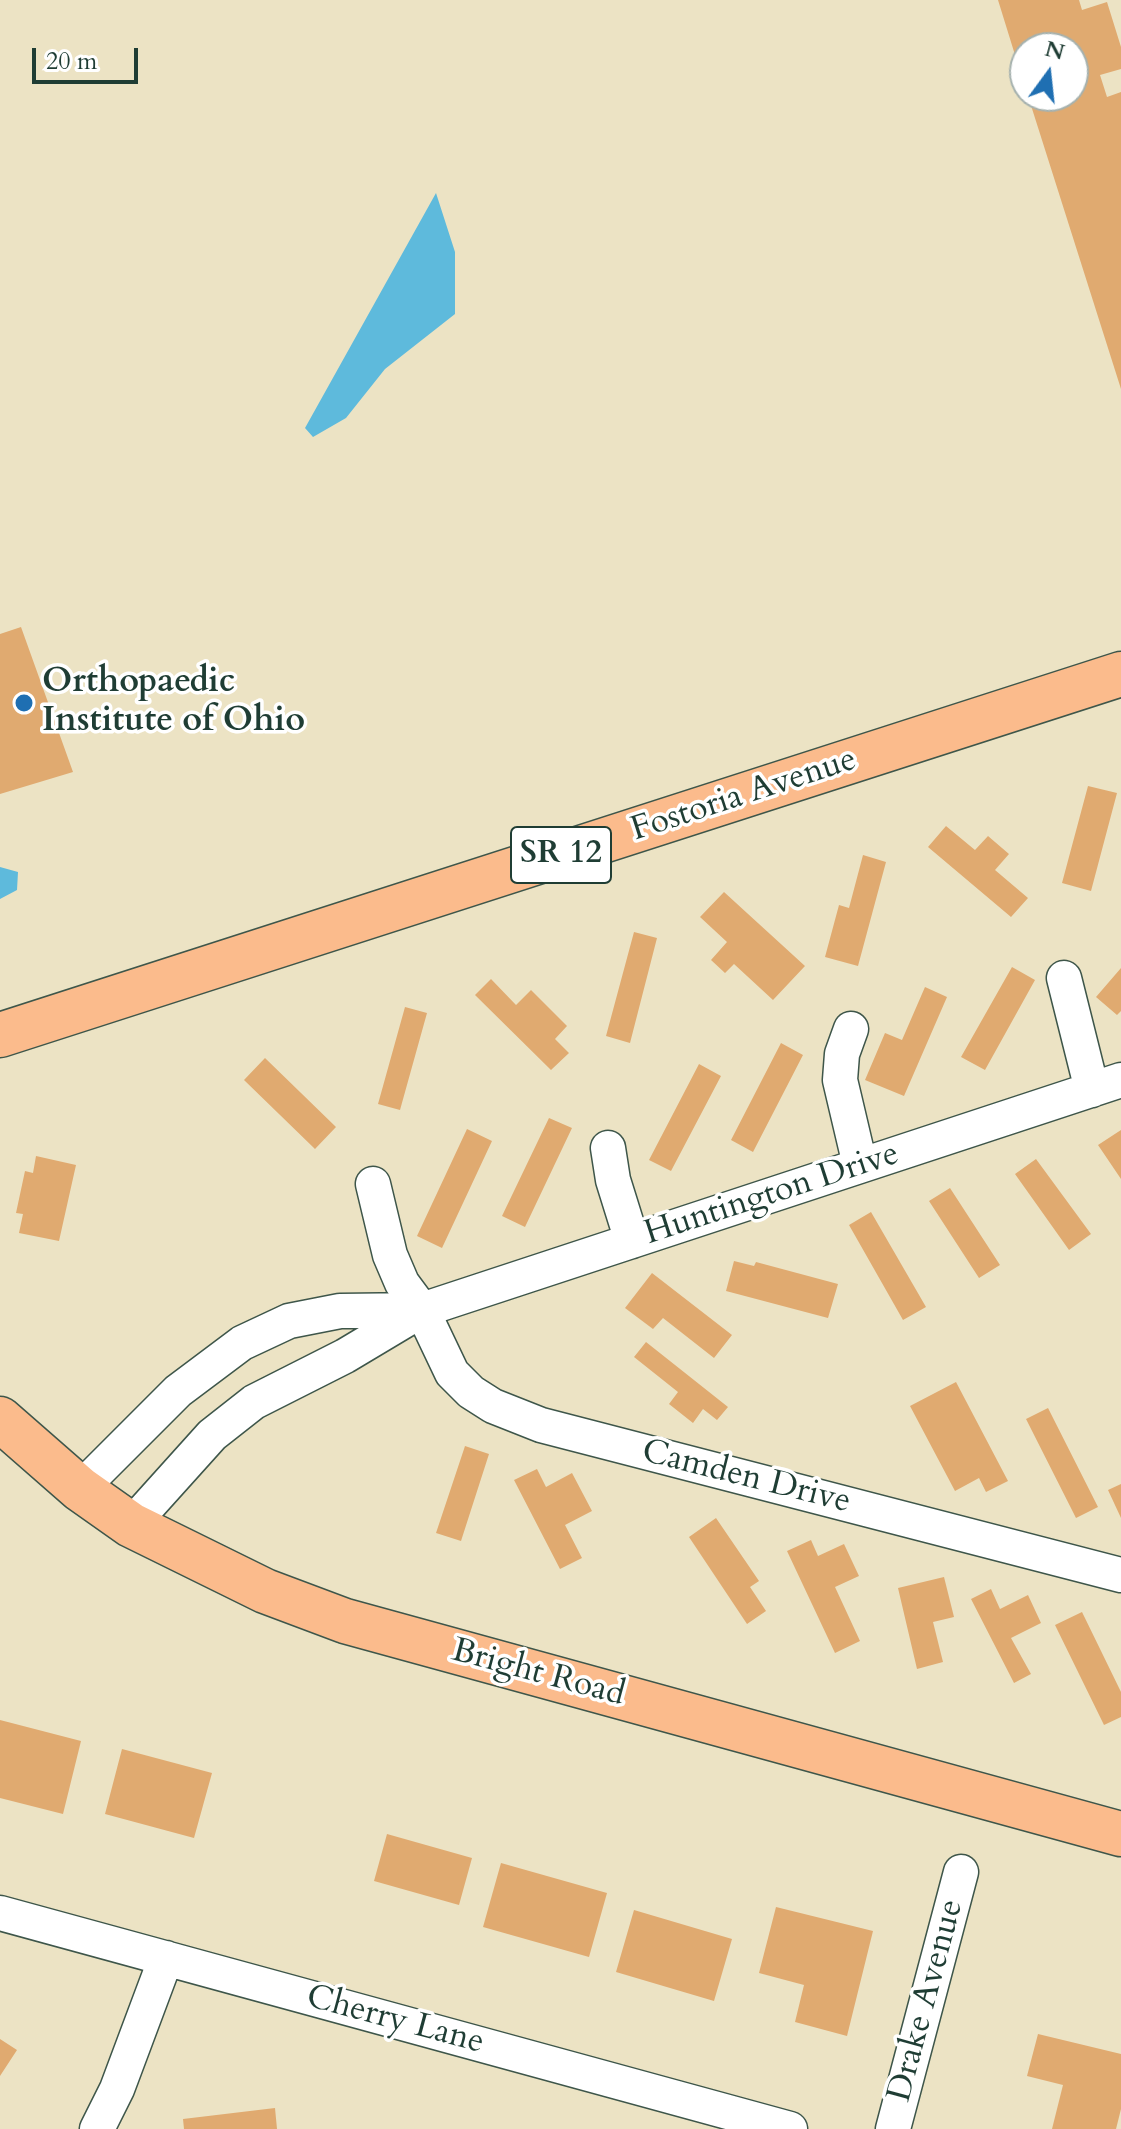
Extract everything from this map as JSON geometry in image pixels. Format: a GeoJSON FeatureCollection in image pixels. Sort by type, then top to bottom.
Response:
{"type":"FeatureCollection","features":[{"type":"Feature","properties":{"kind":"main road","name":"Fostoria Avenue"},"geometry":{"type":"LineString","coordinates":[[0,1035],[1121,674]]}},
{"type":"Feature","properties":{"kind":"main road","name":"Bright Road"},"geometry":{"type":"LineString","coordinates":[[0,1419],[80,1489],[131,1525],[265,1591],[345,1621],[1121,1834]]}},
{"type":"Feature","properties":{"kind":"street"},"geometry":{"type":"LineString","coordinates":[[1064,978],[1106,1085]]}},
{"type":"Feature","properties":{"kind":"street"},"geometry":{"type":"LineString","coordinates":[[851,1029],[842,1054],[840,1080],[860,1165]]}},
{"type":"Feature","properties":{"kind":"street","name":"Huntington Drive"},"geometry":{"type":"LineString","coordinates":[[131,1525],[212,1435],[254,1402],[345,1356],[422,1310],[1106,1085]]}},
{"type":"Feature","properties":{"kind":"street"},"geometry":{"type":"LineString","coordinates":[[608,1148],[613,1180],[632,1241]]}},
{"type":"Feature","properties":{"kind":"street","name":"Camden Drive"},"geometry":{"type":"LineString","coordinates":[[373,1184],[390,1255],[402,1283],[422,1310],[452,1373],[471,1392],[493,1406],[541,1425],[1121,1575]]}},
{"type":"Feature","properties":{"kind":"street","name":"Huntington Drive"},"geometry":{"type":"LineString","coordinates":[[80,1489],[178,1391],[242,1343],[289,1321],[340,1311],[422,1310]]}},
{"type":"Feature","properties":{"kind":"street","name":"Drake Avenue"},"geometry":{"type":"LineString","coordinates":[[893,2129],[961,1872]]}},
{"type":"Feature","properties":{"kind":"street","name":"Cherry Lane"},"geometry":{"type":"LineString","coordinates":[[0,1913],[790,2129]]}},
{"type":"Feature","properties":{"kind":"street"},"geometry":{"type":"LineString","coordinates":[[97,2129],[117,2089],[166,1958]]}},
{"type":"Feature","properties":{"kind":"water"},"geometry":{"type":"Polygon","coordinates":[[[436,193],[455,252],[455,314],[385,369],[346,418],[313,437],[305,428],[436,193]]]}},
{"type":"Feature","properties":{"kind":"water"},"geometry":{"type":"Polygon","coordinates":[[[0,867],[18,872],[17,890],[0,899],[0,867]]]}},
{"type":"Feature","properties":{"kind":"building"},"geometry":{"type":"Polygon","coordinates":[[[998,0],[1079,0],[1082,10],[1107,2],[1121,47],[1121,69],[1100,75],[1107,97],[1121,92],[1121,389],[1033,112],[1089,112],[1089,32],[1009,32],[1009,36],[998,0]]]}},
{"type":"Feature","properties":{"kind":"building","name":"Orthopaedic Institute of Ohio"},"geometry":{"type":"Polygon","coordinates":[[[21,627],[73,772],[0,794],[0,634],[21,627]]]}},
{"type":"Feature","properties":{"kind":"building"},"geometry":{"type":"Polygon","coordinates":[[[1088,786],[1117,793],[1091,891],[1062,883],[1088,786]]]}},
{"type":"Feature","properties":{"kind":"building"},"geometry":{"type":"Polygon","coordinates":[[[946,826],[975,850],[988,836],[1009,854],[995,870],[1028,898],[1011,917],[928,847],[946,826]]]}},
{"type":"Feature","properties":{"kind":"building"},"geometry":{"type":"Polygon","coordinates":[[[863,855],[886,862],[858,966],[825,957],[839,905],[849,908],[863,855]]]}},
{"type":"Feature","properties":{"kind":"building"},"geometry":{"type":"Polygon","coordinates":[[[724,892],[805,966],[773,1000],[734,964],[725,973],[711,960],[727,942],[700,917],[724,892]]]}},
{"type":"Feature","properties":{"kind":"building"},"geometry":{"type":"Polygon","coordinates":[[[634,932],[657,938],[630,1043],[606,1036],[634,932]]]}},
{"type":"Feature","properties":{"kind":"building"},"geometry":{"type":"Polygon","coordinates":[[[1012,967],[1035,980],[985,1070],[961,1057],[1012,967]]]}},
{"type":"Feature","properties":{"kind":"building"},"geometry":{"type":"Polygon","coordinates":[[[1121,968],[1121,1011],[1117,1015],[1096,997],[1121,968]]]}},
{"type":"Feature","properties":{"kind":"building"},"geometry":{"type":"Polygon","coordinates":[[[491,979],[516,1005],[531,990],[567,1026],[555,1039],[569,1053],[551,1070],[475,995],[491,979]]]}},
{"type":"Feature","properties":{"kind":"building"},"geometry":{"type":"Polygon","coordinates":[[[925,987],[947,997],[904,1096],[865,1080],[885,1033],[902,1040],[925,987]]]}},
{"type":"Feature","properties":{"kind":"building"},"geometry":{"type":"Polygon","coordinates":[[[405,1007],[427,1013],[400,1110],[378,1104],[405,1007]]]}},
{"type":"Feature","properties":{"kind":"building"},"geometry":{"type":"Polygon","coordinates":[[[781,1043],[803,1055],[753,1152],[731,1140],[781,1043]]]}},
{"type":"Feature","properties":{"kind":"building"},"geometry":{"type":"Polygon","coordinates":[[[265,1058],[336,1127],[315,1149],[244,1080],[265,1058]]]}},
{"type":"Feature","properties":{"kind":"building"},"geometry":{"type":"Polygon","coordinates":[[[699,1064],[721,1076],[671,1171],[649,1160],[699,1064]]]}},
{"type":"Feature","properties":{"kind":"building"},"geometry":{"type":"Polygon","coordinates":[[[549,1118],[572,1128],[525,1227],[502,1216],[549,1118]]]}},
{"type":"Feature","properties":{"kind":"building"},"geometry":{"type":"Polygon","coordinates":[[[467,1129],[492,1141],[442,1248],[417,1236],[467,1129]]]}},
{"type":"Feature","properties":{"kind":"building"},"geometry":{"type":"Polygon","coordinates":[[[1121,1130],[1121,1179],[1098,1145],[1121,1130]]]}},
{"type":"Feature","properties":{"kind":"building"},"geometry":{"type":"Polygon","coordinates":[[[36,1156],[76,1165],[59,1241],[19,1233],[23,1214],[16,1213],[25,1171],[33,1173],[36,1156]]]}},
{"type":"Feature","properties":{"kind":"building"},"geometry":{"type":"Polygon","coordinates":[[[1036,1159],[1091,1234],[1069,1250],[1015,1174],[1036,1159]]]}},
{"type":"Feature","properties":{"kind":"building"},"geometry":{"type":"Polygon","coordinates":[[[950,1188],[1000,1265],[979,1278],[929,1201],[950,1188]]]}},
{"type":"Feature","properties":{"kind":"building"},"geometry":{"type":"Polygon","coordinates":[[[871,1212],[926,1307],[903,1320],[849,1225],[871,1212]]]}},
{"type":"Feature","properties":{"kind":"building"},"geometry":{"type":"Polygon","coordinates":[[[734,1261],[754,1266],[756,1262],[838,1284],[828,1318],[726,1291],[734,1261]]]}},
{"type":"Feature","properties":{"kind":"building"},"geometry":{"type":"Polygon","coordinates":[[[652,1273],[732,1335],[714,1358],[663,1318],[653,1329],[625,1308],[652,1273]]]}},
{"type":"Feature","properties":{"kind":"building"},"geometry":{"type":"Polygon","coordinates":[[[646,1342],[728,1407],[717,1420],[703,1409],[693,1423],[669,1404],[678,1392],[634,1357],[646,1342]]]}},
{"type":"Feature","properties":{"kind":"building"},"geometry":{"type":"Polygon","coordinates":[[[956,1382],[1008,1481],[986,1492],[979,1478],[955,1491],[910,1406],[956,1382]]]}},
{"type":"Feature","properties":{"kind":"building"},"geometry":{"type":"Polygon","coordinates":[[[1048,1408],[1098,1507],[1076,1518],[1026,1419],[1048,1408]]]}},
{"type":"Feature","properties":{"kind":"building"},"geometry":{"type":"Polygon","coordinates":[[[465,1446],[489,1454],[461,1541],[436,1533],[465,1446]]]}},
{"type":"Feature","properties":{"kind":"building"},"geometry":{"type":"Polygon","coordinates":[[[537,1469],[546,1487],[572,1473],[592,1511],[565,1525],[582,1558],[560,1569],[514,1480],[537,1469]]]}},
{"type":"Feature","properties":{"kind":"building"},"geometry":{"type":"Polygon","coordinates":[[[1121,1484],[1121,1518],[1108,1490],[1121,1484]]]}},
{"type":"Feature","properties":{"kind":"building"},"geometry":{"type":"Polygon","coordinates":[[[716,1518],[759,1581],[750,1587],[766,1611],[747,1624],[689,1537],[716,1518]]]}},
{"type":"Feature","properties":{"kind":"building"},"geometry":{"type":"Polygon","coordinates":[[[811,1540],[818,1556],[844,1544],[859,1576],[835,1587],[860,1641],[835,1653],[787,1551],[811,1540]]]}},
{"type":"Feature","properties":{"kind":"building"},"geometry":{"type":"Polygon","coordinates":[[[944,1577],[954,1617],[933,1622],[943,1662],[917,1669],[898,1588],[944,1577]]]}},
{"type":"Feature","properties":{"kind":"building"},"geometry":{"type":"Polygon","coordinates":[[[991,1589],[1000,1609],[1028,1595],[1041,1623],[1011,1638],[1031,1674],[1014,1683],[971,1599],[991,1589]]]}},
{"type":"Feature","properties":{"kind":"building"},"geometry":{"type":"Polygon","coordinates":[[[1082,1612],[1121,1692],[1121,1717],[1104,1725],[1055,1625],[1082,1612]]]}},
{"type":"Feature","properties":{"kind":"building"},"geometry":{"type":"Polygon","coordinates":[[[0,1720],[81,1741],[63,1814],[0,1798],[0,1720]]]}},
{"type":"Feature","properties":{"kind":"building"},"geometry":{"type":"Polygon","coordinates":[[[122,1749],[212,1773],[194,1838],[105,1814],[122,1749]]]}},
{"type":"Feature","properties":{"kind":"building"},"geometry":{"type":"Polygon","coordinates":[[[387,1834],[472,1858],[459,1905],[374,1881],[387,1834]]]}},
{"type":"Feature","properties":{"kind":"building"},"geometry":{"type":"Polygon","coordinates":[[[501,1863],[607,1893],[589,1957],[483,1927],[501,1863]]]}},
{"type":"Feature","properties":{"kind":"building"},"geometry":{"type":"Polygon","coordinates":[[[776,1907],[873,1931],[847,2036],[795,2022],[804,1985],[759,1973],[776,1907]]]}},
{"type":"Feature","properties":{"kind":"building"},"geometry":{"type":"Polygon","coordinates":[[[634,1910],[732,1939],[714,2001],[616,1972],[634,1910]]]}},
{"type":"Feature","properties":{"kind":"building"},"geometry":{"type":"Polygon","coordinates":[[[1038,2034],[1121,2054],[1121,2109],[1116,2129],[1052,2129],[1063,2085],[1027,2076],[1038,2034]]]}},
{"type":"Feature","properties":{"kind":"building"},"geometry":{"type":"Polygon","coordinates":[[[0,2039],[17,2050],[0,2076],[0,2039]]]}},
{"type":"Feature","properties":{"kind":"building"},"geometry":{"type":"Polygon","coordinates":[[[275,2108],[277,2129],[184,2129],[183,2119],[275,2108]]]}},
{"type":"Feature","properties":{"kind":"place","name":"Orthopaedic Institute of Ohio"},"geometry":{"type":"Point","coordinates":[24,703]}}]}
